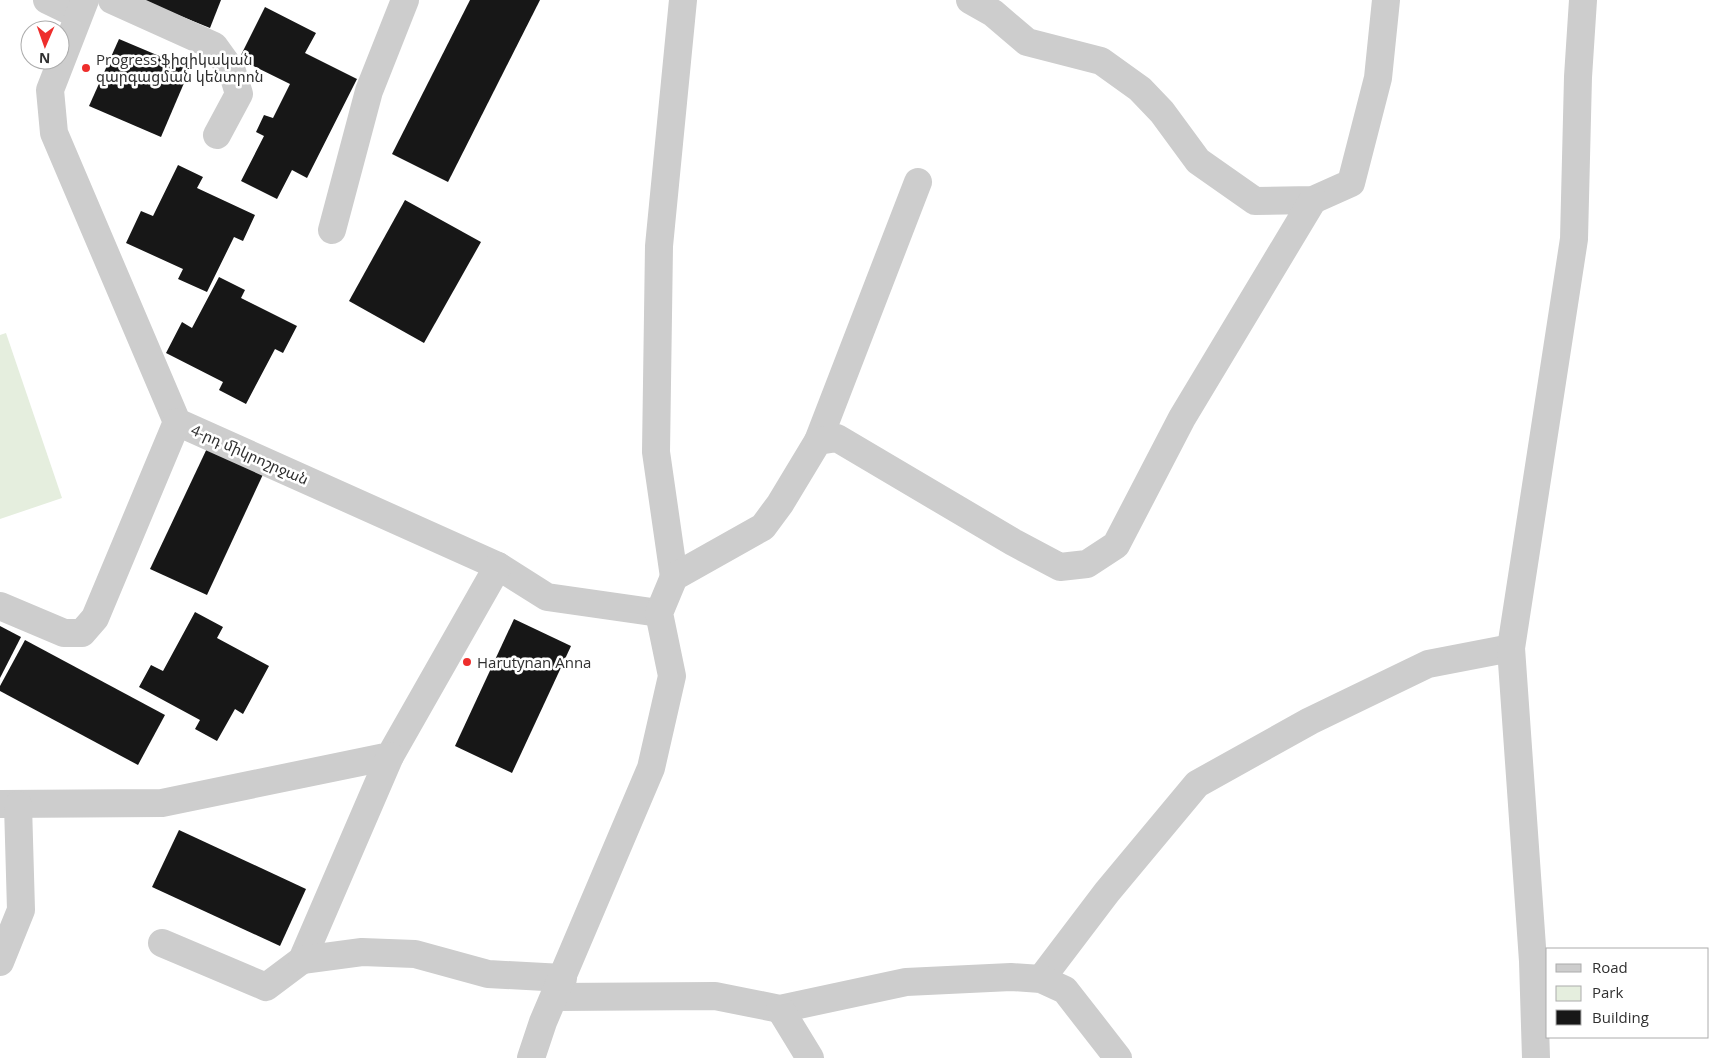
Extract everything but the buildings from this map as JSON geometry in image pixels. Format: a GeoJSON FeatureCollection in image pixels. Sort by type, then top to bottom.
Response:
{"type":"FeatureCollection","features":[{"type":"Feature","properties":{"kind":"street"},"geometry":{"type":"LineString","coordinates":[[47,0],[82,7]]}},
{"type":"Feature","properties":{"kind":"street"},"geometry":{"type":"LineString","coordinates":[[112,0],[214,46],[232,71],[239,94],[217,135]]}},
{"type":"Feature","properties":{"kind":"street"},"geometry":{"type":"LineString","coordinates":[[332,230],[369,91],[405,0]]}},
{"type":"Feature","properties":{"kind":"street"},"geometry":{"type":"LineString","coordinates":[[531,1058],[543,1022],[651,768],[672,676],[659,613],[674,577],[656,452],[659,246],[683,0]]}},
{"type":"Feature","properties":{"kind":"street"},"geometry":{"type":"LineString","coordinates":[[981,6],[1028,42],[1101,61],[1140,89],[1162,112],[1198,160],[1255,201],[1314,200],[1351,183],[1378,78],[1386,0]]}},
{"type":"Feature","properties":{"kind":"street"},"geometry":{"type":"LineString","coordinates":[[1536,1058],[1533,961],[1511,648],[1574,239],[1578,77],[1584,0]]}},
{"type":"Feature","properties":{"kind":"street","name":"4-րդ միկրոշրջան"},"geometry":{"type":"LineString","coordinates":[[82,7],[50,90],[54,133],[177,422],[498,566],[547,597],[659,613]]}},
{"type":"Feature","properties":{"kind":"street"},"geometry":{"type":"LineString","coordinates":[[674,577],[763,526],[780,504],[818,441],[918,182]]}},
{"type":"Feature","properties":{"kind":"street"},"geometry":{"type":"LineString","coordinates":[[818,441],[838,438],[1013,542],[1060,567],[1087,564],[1116,545],[1182,418],[1314,200]]}},
{"type":"Feature","properties":{"kind":"street"},"geometry":{"type":"LineString","coordinates":[[0,606],[64,633],[82,633],[95,618],[177,422]]}},
{"type":"Feature","properties":{"kind":"street"},"geometry":{"type":"LineString","coordinates":[[302,960],[390,756],[498,566]]}},
{"type":"Feature","properties":{"kind":"street"},"geometry":{"type":"LineString","coordinates":[[1041,979],[1107,892],[1198,784],[1310,721],[1428,664],[1511,648]]}},
{"type":"Feature","properties":{"kind":"street"},"geometry":{"type":"LineString","coordinates":[[0,962],[21,910],[9,805],[162,803],[390,756]]}},
{"type":"Feature","properties":{"kind":"street"},"geometry":{"type":"LineString","coordinates":[[162,943],[266,987],[302,960],[362,952],[416,954],[488,974],[559,987],[715,996],[780,1009],[906,982],[1011,977],[1041,979],[1065,990],[1118,1058]]}},
{"type":"Feature","properties":{"kind":"street"},"geometry":{"type":"LineString","coordinates":[[780,1009],[810,1058]]}},
{"type":"Feature","properties":{"kind":"green space"},"geometry":{"type":"Polygon","coordinates":[[[6,333],[62,498],[0,519],[0,335],[6,333]]]}},
{"type":"Feature","properties":{"kind":"place","name":"Progress ֆիզիկական զարգացման կենտրոն"},"geometry":{"type":"Point","coordinates":[86,68]}},
{"type":"Feature","properties":{"kind":"place","name":"Harutynan Anna"},"geometry":{"type":"Point","coordinates":[467,662]}}]}
